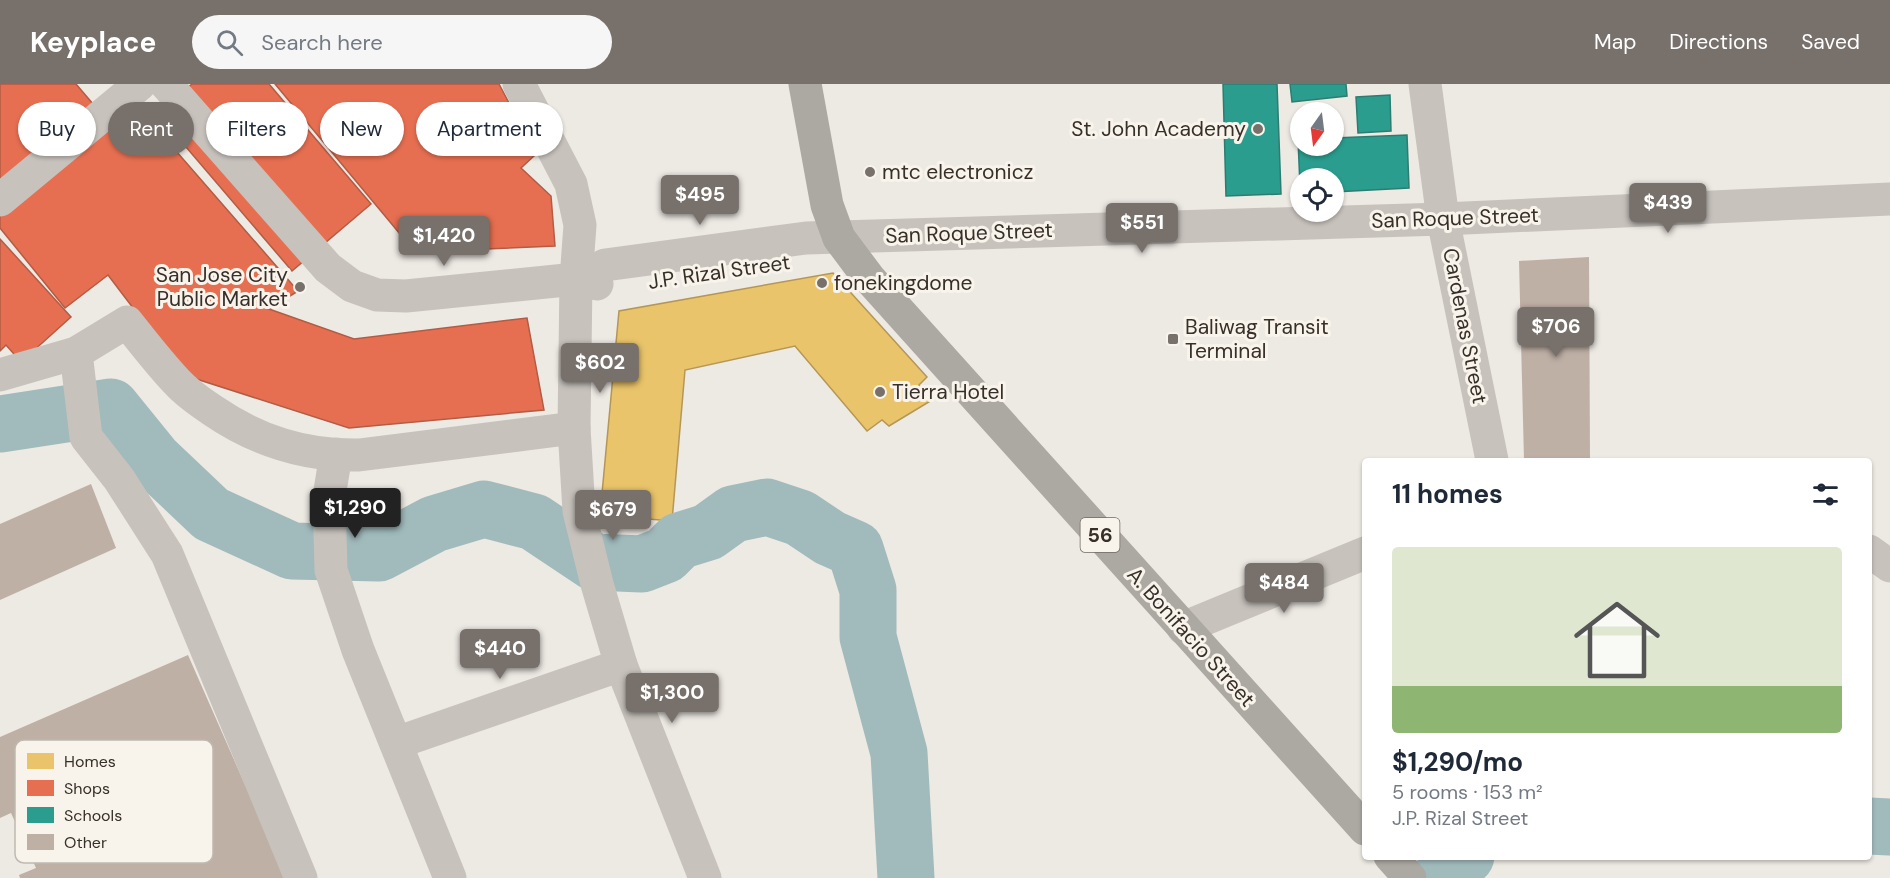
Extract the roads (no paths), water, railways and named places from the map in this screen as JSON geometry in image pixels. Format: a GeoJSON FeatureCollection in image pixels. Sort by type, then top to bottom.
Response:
{"type":"FeatureCollection","features":[{"type":"Feature","properties":{"kind":"highway","name":"A. Bonifacio Street"},"geometry":{"type":"LineString","coordinates":[[805,84],[827,205],[839,238],[869,278],[1362,826]]}},
{"type":"Feature","properties":{"kind":"street"},"geometry":{"type":"LineString","coordinates":[[0,200],[140,84]]}},
{"type":"Feature","properties":{"kind":"street","name":"J.P. Rizal Street"},"geometry":{"type":"LineString","coordinates":[[166,84],[328,268],[352,286],[377,295],[406,297],[576,279],[610,287],[805,260],[839,238]]}},
{"type":"Feature","properties":{"kind":"street"},"geometry":{"type":"LineString","coordinates":[[519,84],[571,184],[580,225],[576,279],[574,428],[579,511],[597,584],[621,665],[705,878]]}},
{"type":"Feature","properties":{"kind":"street","name":"Cardenas Street"},"geometry":{"type":"LineString","coordinates":[[1425,84],[1443,219],[1492,458]]}},
{"type":"Feature","properties":{"kind":"street","name":"San Roque Street"},"geometry":{"type":"LineString","coordinates":[[839,238],[1443,219],[1890,199]]}},
{"type":"Feature","properties":{"kind":"street"},"geometry":{"type":"LineString","coordinates":[[0,375],[78,368],[127,322],[178,383],[230,422],[257,437],[290,448],[359,455],[574,428]]}},
{"type":"Feature","properties":{"kind":"street"},"geometry":{"type":"LineString","coordinates":[[78,368],[86,437],[119,479],[167,554],[302,878]]}},
{"type":"Feature","properties":{"kind":"street"},"geometry":{"type":"LineString","coordinates":[[336,454],[329,509],[331,570],[358,650],[450,878]]}},
{"type":"Feature","properties":{"kind":"street"},"geometry":{"type":"LineString","coordinates":[[1872,553],[1890,566]]}},
{"type":"Feature","properties":{"kind":"street"},"geometry":{"type":"LineString","coordinates":[[1183,628],[1362,554]]}},
{"type":"Feature","properties":{"kind":"street"},"geometry":{"type":"LineString","coordinates":[[396,743],[621,665]]}},
{"type":"Feature","properties":{"kind":"waterway"},"geometry":{"type":"LineString","coordinates":[[0,424],[111,407],[154,460],[211,514],[292,551],[379,553],[434,524],[484,509],[534,522],[594,562],[642,564],[665,555],[679,541],[708,532],[733,514],[767,507],[800,518],[830,538],[855,549],[868,590],[868,637],[899,753],[906,878]]}},
{"type":"Feature","properties":{"kind":"waterway"},"geometry":{"type":"LineString","coordinates":[[1872,826],[1890,827]]}},
{"type":"Feature","properties":{"kind":"waterway"},"geometry":{"type":"LineString","coordinates":[[1440,878],[1461,860]]}},
{"type":"Feature","properties":{"kind":"place","name":"St. John Academy"},"geometry":{"type":"Point","coordinates":[1258,129]}},
{"type":"Feature","properties":{"kind":"place","name":"mtc electronicz"},"geometry":{"type":"Point","coordinates":[870,172]}},
{"type":"Feature","properties":{"kind":"place","name":"fonekingdome"},"geometry":{"type":"Point","coordinates":[822,283]}},
{"type":"Feature","properties":{"kind":"place","name":"San Jose City Public Market"},"geometry":{"type":"Point","coordinates":[300,287]}},
{"type":"Feature","properties":{"kind":"place","name":"Baliwag Transit Terminal"},"geometry":{"type":"Point","coordinates":[1173,339]}},
{"type":"Feature","properties":{"kind":"place","name":"Tierra Hotel"},"geometry":{"type":"Point","coordinates":[880,392]}}]}
